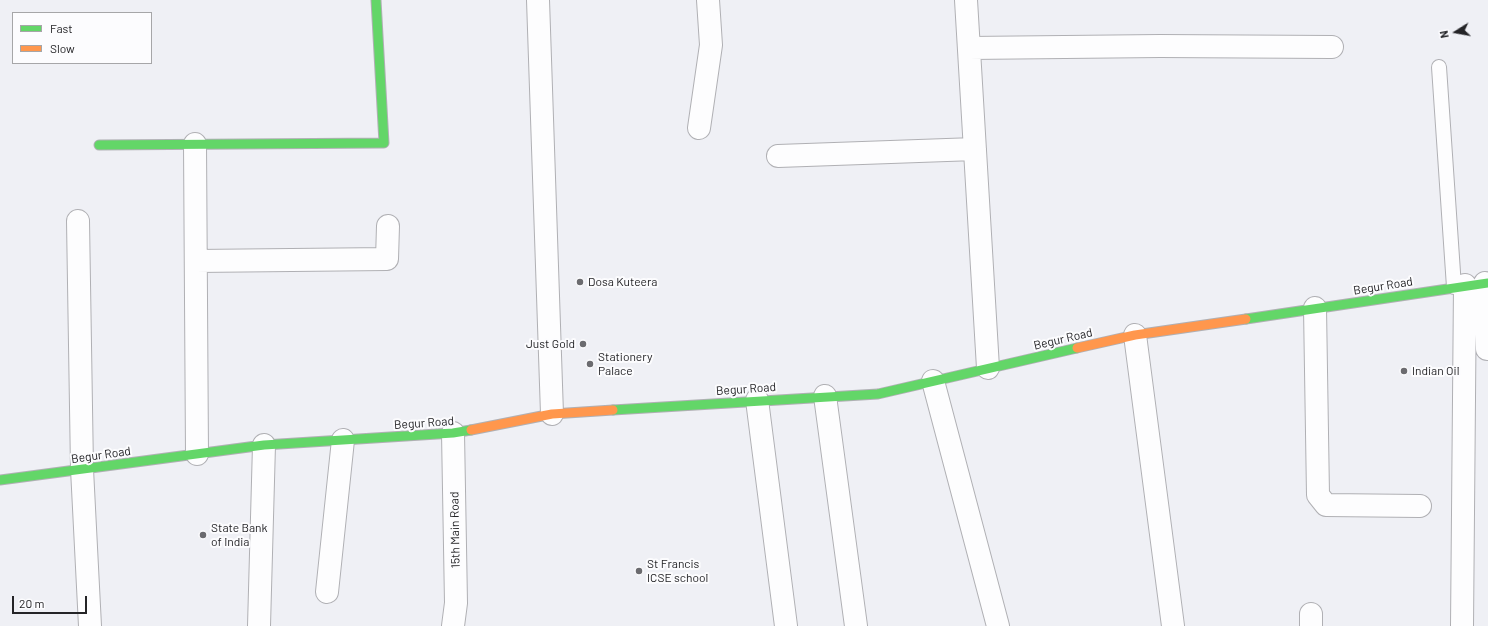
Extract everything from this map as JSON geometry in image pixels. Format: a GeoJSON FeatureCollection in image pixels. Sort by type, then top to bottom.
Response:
{"type":"FeatureCollection","features":[{"type":"Feature","properties":{"kind":"main road"},"geometry":{"type":"LineString","coordinates":[[99,145],[384,142],[376,0]]}},
{"type":"Feature","properties":{"kind":"main road","name":"Begur Road"},"geometry":{"type":"LineString","coordinates":[[0,480],[264,445],[453,433],[552,414],[757,400],[878,394],[1134,335],[1473,285]]}},
{"type":"Feature","properties":{"kind":"street"},"geometry":{"type":"LineString","coordinates":[[538,0],[552,414]]}},
{"type":"Feature","properties":{"kind":"street"},"geometry":{"type":"LineString","coordinates":[[699,128],[711,45],[708,0]]}},
{"type":"Feature","properties":{"kind":"street"},"geometry":{"type":"LineString","coordinates":[[966,0],[988,368]]}},
{"type":"Feature","properties":{"kind":"street"},"geometry":{"type":"LineString","coordinates":[[969,48],[1160,46],[1332,47]]}},
{"type":"Feature","properties":{"kind":"street"},"geometry":{"type":"LineString","coordinates":[[195,144],[197,454]]}},
{"type":"Feature","properties":{"kind":"street"},"geometry":{"type":"LineString","coordinates":[[778,156],[975,149]]}},
{"type":"Feature","properties":{"kind":"street"},"geometry":{"type":"LineString","coordinates":[[78,221],[82,469],[90,626]]}},
{"type":"Feature","properties":{"kind":"street"},"geometry":{"type":"LineString","coordinates":[[196,261],[387,259],[388,226]]}},
{"type":"Feature","properties":{"kind":"street"},"geometry":{"type":"LineString","coordinates":[[1464,351],[1488,349],[1473,285]]}},
{"type":"Feature","properties":{"kind":"street"},"geometry":{"type":"LineString","coordinates":[[1462,626],[1464,351],[1473,285]]}},
{"type":"Feature","properties":{"kind":"street"},"geometry":{"type":"LineString","coordinates":[[1315,308],[1318,495],[1326,505],[1420,506]]}},
{"type":"Feature","properties":{"kind":"street"},"geometry":{"type":"LineString","coordinates":[[1134,335],[1173,626]]}},
{"type":"Feature","properties":{"kind":"street"},"geometry":{"type":"LineString","coordinates":[[933,381],[998,626]]}},
{"type":"Feature","properties":{"kind":"street"},"geometry":{"type":"LineString","coordinates":[[825,396],[856,626]]}},
{"type":"Feature","properties":{"kind":"street"},"geometry":{"type":"LineString","coordinates":[[757,400],[786,626]]}},
{"type":"Feature","properties":{"kind":"street","name":"15th Main Road"},"geometry":{"type":"LineString","coordinates":[[453,433],[456,603],[453,626]]}},
{"type":"Feature","properties":{"kind":"street"},"geometry":{"type":"LineString","coordinates":[[327,592],[344,440]]}},
{"type":"Feature","properties":{"kind":"street"},"geometry":{"type":"LineString","coordinates":[[259,626],[264,445]]}},
{"type":"Feature","properties":{"kind":"lane"},"geometry":{"type":"LineString","coordinates":[[1439,67],[1473,285]]}},
{"type":"Feature","properties":{"kind":"traffic: fast"},"geometry":{"type":"LineString","coordinates":[[99,145],[384,143],[376,0]]}},
{"type":"Feature","properties":{"kind":"traffic: fast"},"geometry":{"type":"LineString","coordinates":[[1246,319],[1488,283]]}},
{"type":"Feature","properties":{"kind":"traffic: fast"},"geometry":{"type":"LineString","coordinates":[[613,410],[878,394],[1077,348]]}},
{"type":"Feature","properties":{"kind":"traffic: fast"},"geometry":{"type":"LineString","coordinates":[[0,480],[264,445],[453,433],[471,430]]}},
{"type":"Feature","properties":{"kind":"traffic: slow"},"geometry":{"type":"LineString","coordinates":[[1077,348],[1135,335],[1246,319]]}},
{"type":"Feature","properties":{"kind":"traffic: slow"},"geometry":{"type":"LineString","coordinates":[[471,430],[552,414],[613,410]]}},
{"type":"Feature","properties":{"kind":"place","name":"Dosa Kuteera"},"geometry":{"type":"Point","coordinates":[580,282]}},
{"type":"Feature","properties":{"kind":"place","name":"Just Gold"},"geometry":{"type":"Point","coordinates":[583,344]}},
{"type":"Feature","properties":{"kind":"place","name":"Stationery Palace"},"geometry":{"type":"Point","coordinates":[590,364]}},
{"type":"Feature","properties":{"kind":"place","name":"Indian Oil"},"geometry":{"type":"Point","coordinates":[1404,371]}},
{"type":"Feature","properties":{"kind":"place","name":"State Bank of India"},"geometry":{"type":"Point","coordinates":[203,535]}},
{"type":"Feature","properties":{"kind":"place","name":"St Francis ICSE school"},"geometry":{"type":"Point","coordinates":[639,571]}}]}
